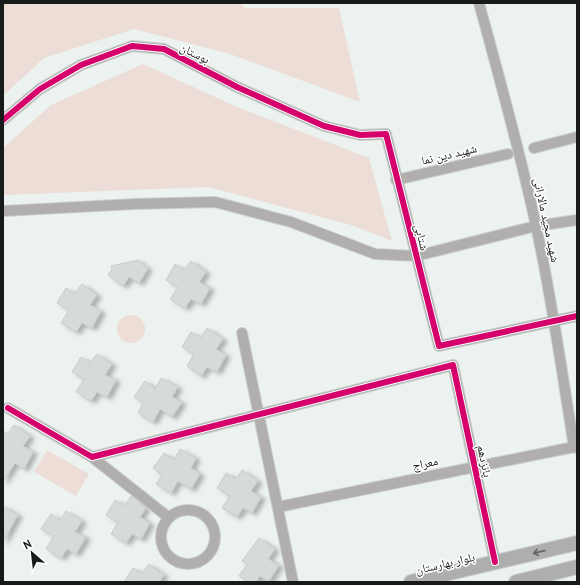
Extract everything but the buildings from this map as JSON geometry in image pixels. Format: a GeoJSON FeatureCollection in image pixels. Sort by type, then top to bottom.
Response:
{"type":"FeatureCollection","features":[{"type":"Feature","properties":{"kind":"main road","name":"بلوار بهارستان"},"geometry":{"type":"LineString","coordinates":[[411,582],[457,577],[496,562],[577,543]]}},
{"type":"Feature","properties":{"kind":"main road"},"geometry":{"type":"LineString","coordinates":[[516,582],[577,567]]}},
{"type":"Feature","properties":{"kind":"street","name":"شهید مجید مالارانی"},"geometry":{"type":"LineString","coordinates":[[479,3],[519,151],[536,226],[576,447]]}},
{"type":"Feature","properties":{"kind":"street","name":"بوستان"},"geometry":{"type":"LineString","coordinates":[[3,120],[40,89],[81,65],[132,46],[164,49],[237,87],[324,126],[360,135],[386,134]]}},
{"type":"Feature","properties":{"kind":"street","name":"شتابی"},"geometry":{"type":"LineString","coordinates":[[386,134],[396,180],[439,346],[553,321]]}},
{"type":"Feature","properties":{"kind":"street"},"geometry":{"type":"LineString","coordinates":[[534,148],[577,137]]}},
{"type":"Feature","properties":{"kind":"street","name":"شهید دین نما"},"geometry":{"type":"LineString","coordinates":[[396,180],[508,154]]}},
{"type":"Feature","properties":{"kind":"street"},"geometry":{"type":"LineString","coordinates":[[3,211],[135,204],[214,202],[291,222],[375,254],[416,256],[536,226],[577,220]]}},
{"type":"Feature","properties":{"kind":"street"},"geometry":{"type":"LineString","coordinates":[[553,321],[577,316]]}},
{"type":"Feature","properties":{"kind":"street"},"geometry":{"type":"LineString","coordinates":[[242,333],[293,582]]}},
{"type":"Feature","properties":{"kind":"street","name":"پانزدهم"},"geometry":{"type":"LineString","coordinates":[[259,414],[453,365],[496,562]]}},
{"type":"Feature","properties":{"kind":"street"},"geometry":{"type":"LineString","coordinates":[[8,408],[92,457],[168,518]]}},
{"type":"Feature","properties":{"kind":"street"},"geometry":{"type":"LineString","coordinates":[[92,457],[259,414]]}},
{"type":"Feature","properties":{"kind":"street","name":"معراج"},"geometry":{"type":"LineString","coordinates":[[278,507],[475,466],[576,447]]}},
{"type":"Feature","properties":{"kind":"street"},"geometry":{"type":"LineString","coordinates":[[185,509],[194,509],[203,513],[210,519],[216,536],[214,546],[210,553],[200,561],[186,564],[170,558],[164,551],[161,542],[162,529],[168,518],[176,512],[185,509]]}},
{"type":"Feature","properties":{"kind":"shaded area"},"geometry":{"type":"Polygon","coordinates":[[[3,3],[240,3],[245,8],[339,8],[360,102],[230,54],[134,29],[44,58],[3,96],[3,3]]]}},
{"type":"Feature","properties":{"kind":"shaded area"},"geometry":{"type":"Polygon","coordinates":[[[143,64],[237,107],[369,158],[392,241],[351,225],[208,187],[3,195],[3,148],[51,105],[143,64]]]}},
{"type":"Feature","properties":{"kind":"shaded area"},"geometry":{"type":"Polygon","coordinates":[[[131,315],[141,319],[145,329],[141,339],[131,343],[121,339],[117,329],[121,319],[131,315]]]}},
{"type":"Feature","properties":{"kind":"shaded area"},"geometry":{"type":"Polygon","coordinates":[[[47,450],[89,474],[76,496],[34,472],[47,450]]]}},
{"type":"Feature","properties":{"kind":"cycle path"},"geometry":{"type":"LineString","coordinates":[[3,120],[40,89],[81,65],[132,46],[164,49],[237,87],[324,126],[360,135],[386,134],[439,346],[577,316]]}},
{"type":"Feature","properties":{"kind":"cycle path"},"geometry":{"type":"LineString","coordinates":[[8,408],[92,457],[453,365],[495,562]]}}]}
